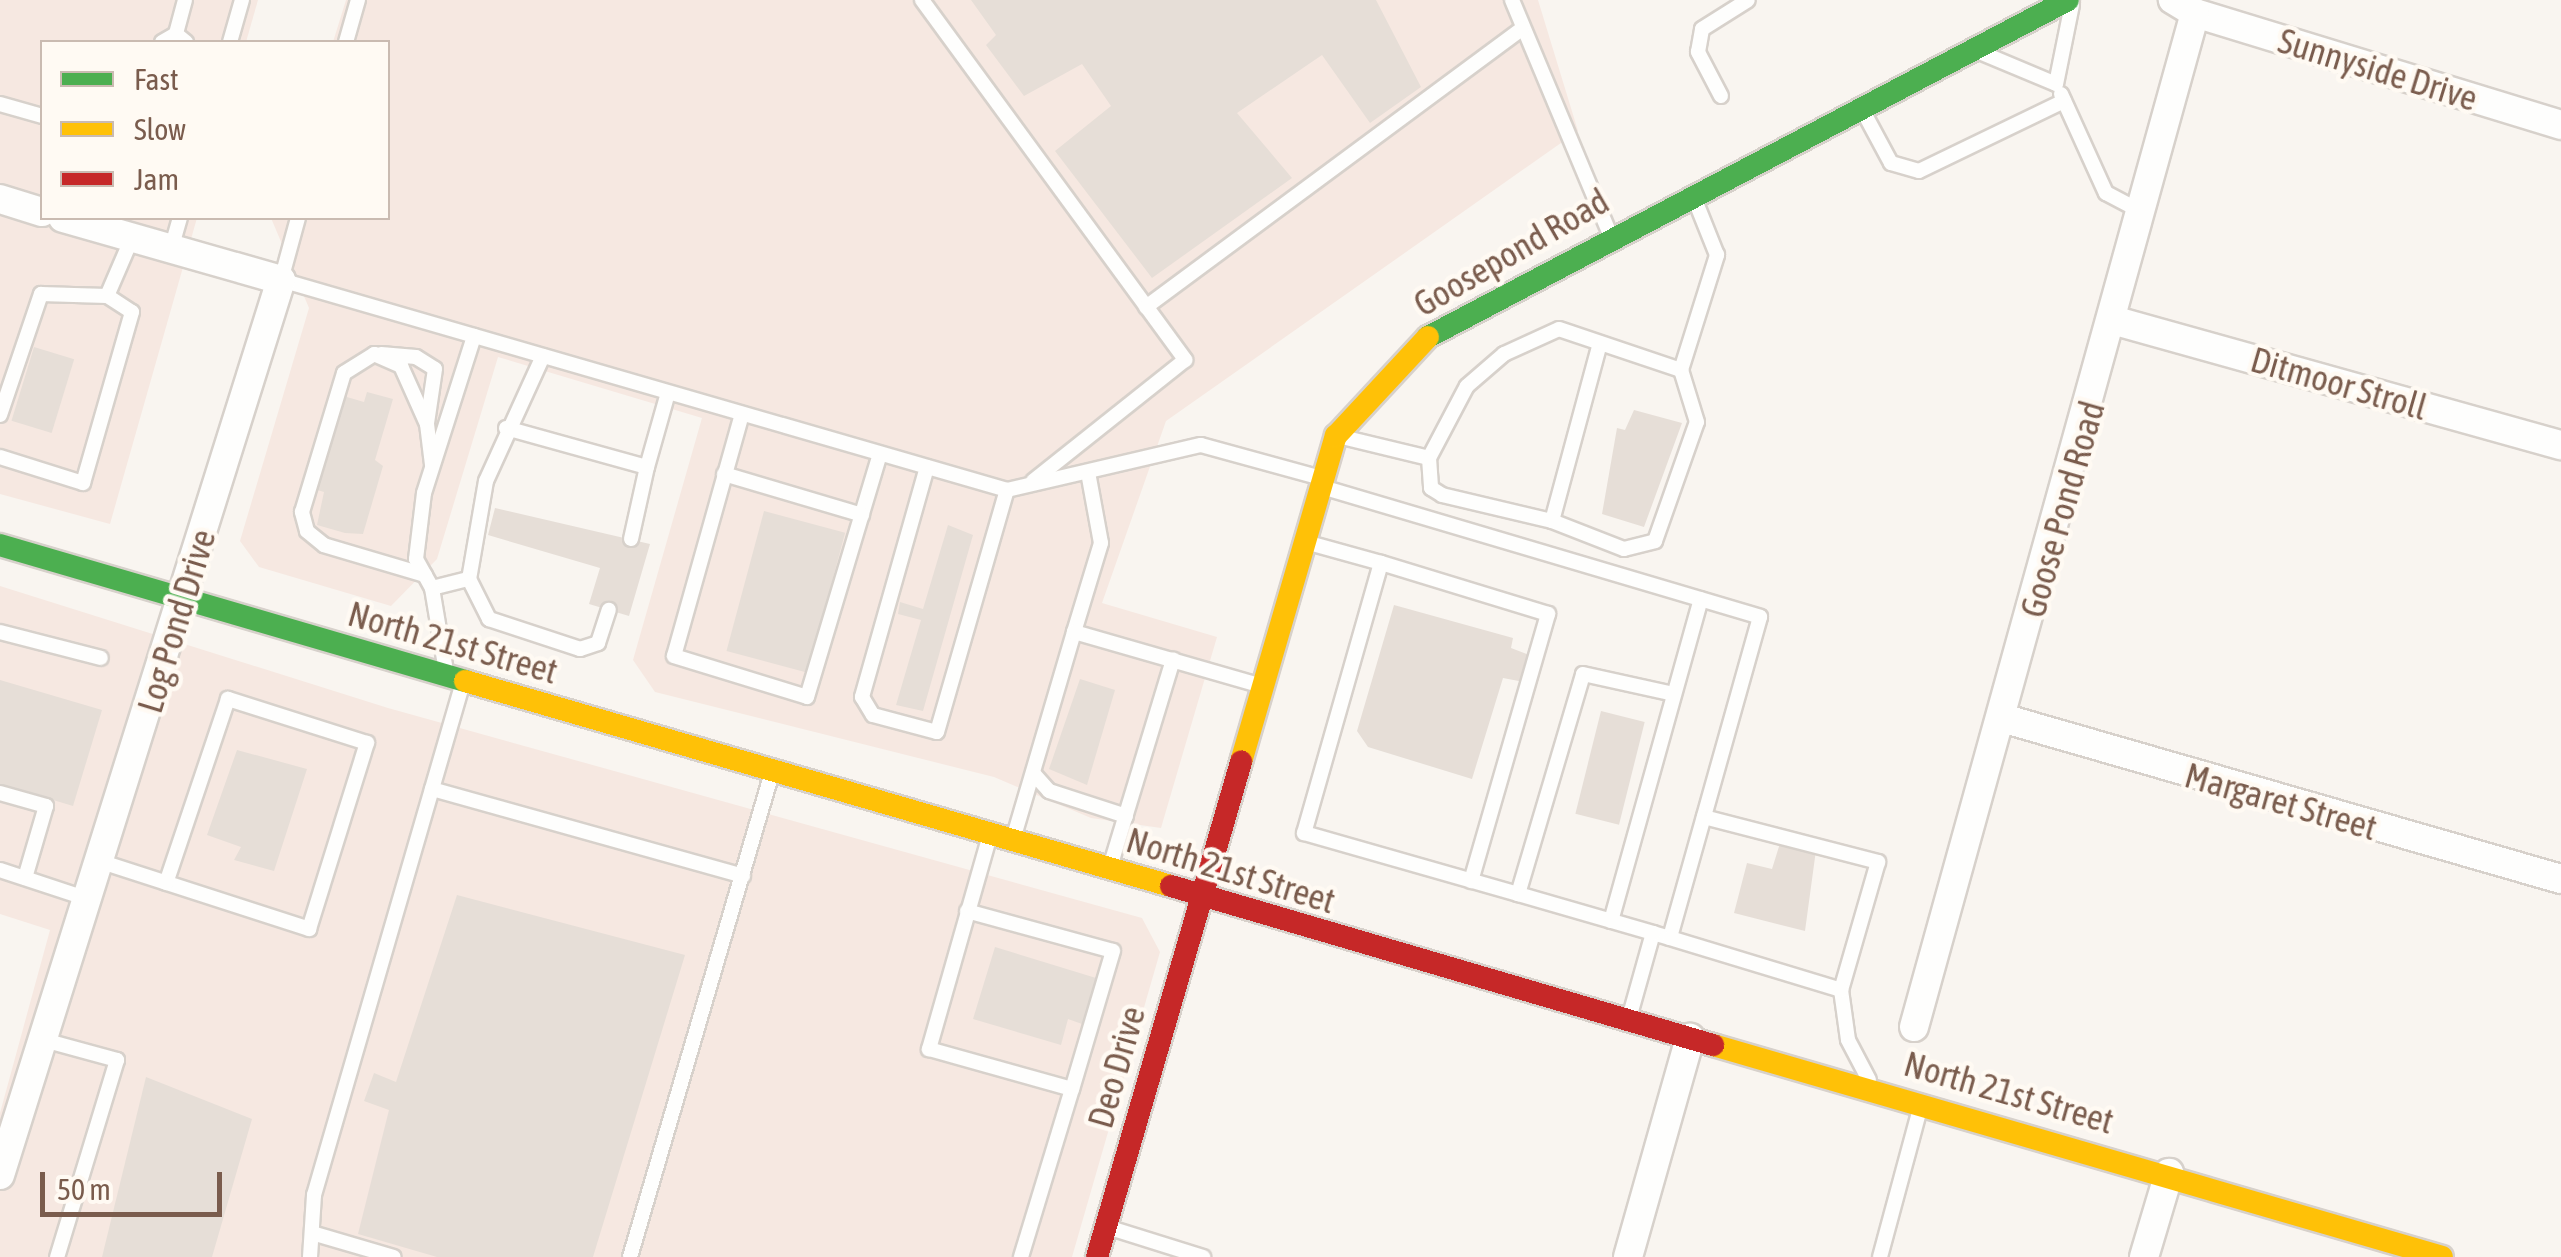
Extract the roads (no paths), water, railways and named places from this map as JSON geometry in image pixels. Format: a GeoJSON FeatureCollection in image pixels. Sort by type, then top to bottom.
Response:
{"type":"FeatureCollection","features":[{"type":"Feature","properties":{"kind":"main road","name":"Goosepond Road"},"geometry":{"type":"LineString","coordinates":[[1202,896],[1336,436],[1441,323],[2070,0]]}},
{"type":"Feature","properties":{"kind":"main road","name":"North 21st Street"},"geometry":{"type":"LineString","coordinates":[[0,545],[1628,1021],[2169,1173],[2442,1257]]}},
{"type":"Feature","properties":{"kind":"main road","name":"Deo Drive"},"geometry":{"type":"LineString","coordinates":[[1097,1257],[1202,896]]}},
{"type":"Feature","properties":{"kind":"street","name":"Sunnyside Drive"},"geometry":{"type":"LineString","coordinates":[[2184,7],[2561,125]]}},
{"type":"Feature","properties":{"kind":"street","name":"Goose Pond Road"},"geometry":{"type":"LineString","coordinates":[[1914,1027],[2116,321],[2144,213],[2184,7]]}},
{"type":"Feature","properties":{"kind":"street"},"geometry":{"type":"LineString","coordinates":[[0,199],[40,211]]}},
{"type":"Feature","properties":{"kind":"street"},"geometry":{"type":"LineString","coordinates":[[70,220],[280,280]]}},
{"type":"Feature","properties":{"kind":"street","name":"Log Pond Drive"},"geometry":{"type":"LineString","coordinates":[[0,1176],[40,1039],[102,862],[280,280]]}},
{"type":"Feature","properties":{"kind":"street","name":"Ditmoor Stroll"},"geometry":{"type":"LineString","coordinates":[[2116,321],[2561,446]]}},
{"type":"Feature","properties":{"kind":"street","name":"Margaret Street"},"geometry":{"type":"LineString","coordinates":[[2002,718],[2561,879]]}},
{"type":"Feature","properties":{"kind":"street"},"geometry":{"type":"LineString","coordinates":[[1628,1257],[1690,1038]]}},
{"type":"Feature","properties":{"kind":"street"},"geometry":{"type":"LineString","coordinates":[[2144,1257],[2169,1173]]}},
{"type":"Feature","properties":{"kind":"lane"},"geometry":{"type":"LineString","coordinates":[[181,38],[185,0]]}},
{"type":"Feature","properties":{"kind":"lane"},"geometry":{"type":"LineString","coordinates":[[231,40],[242,0]]}},
{"type":"Feature","properties":{"kind":"lane"},"geometry":{"type":"LineString","coordinates":[[347,40],[358,0]]}},
{"type":"Feature","properties":{"kind":"lane"},"geometry":{"type":"LineString","coordinates":[[922,0],[1185,360],[1028,486]]}},
{"type":"Feature","properties":{"kind":"lane"},"geometry":{"type":"LineString","coordinates":[[1512,0],[1610,234]]}},
{"type":"Feature","properties":{"kind":"lane"},"geometry":{"type":"LineString","coordinates":[[1721,96],[1698,52],[1702,28],[1748,0]]}},
{"type":"Feature","properties":{"kind":"lane"},"geometry":{"type":"LineString","coordinates":[[2070,0],[2056,84],[2106,194],[2144,213]]}},
{"type":"Feature","properties":{"kind":"lane"},"geometry":{"type":"LineString","coordinates":[[1146,307],[1522,29]]}},
{"type":"Feature","properties":{"kind":"lane"},"geometry":{"type":"LineString","coordinates":[[1972,49],[2056,84]]}},
{"type":"Feature","properties":{"kind":"lane"},"geometry":{"type":"LineString","coordinates":[[1861,106],[1892,163],[1919,171],[2064,101]]}},
{"type":"Feature","properties":{"kind":"lane"},"geometry":{"type":"LineString","coordinates":[[0,104],[40,115]]}},
{"type":"Feature","properties":{"kind":"lane"},"geometry":{"type":"LineString","coordinates":[[1681,370],[1558,330],[1504,354],[1467,386],[1429,458],[1431,488],[1442,495],[1552,521],[1624,549],[1655,541],[1697,422],[1681,370],[1717,256],[1692,193]]}},
{"type":"Feature","properties":{"kind":"lane"},"geometry":{"type":"LineString","coordinates":[[172,249],[179,220]]}},
{"type":"Feature","properties":{"kind":"lane"},"geometry":{"type":"LineString","coordinates":[[297,220],[280,280],[1007,490],[1201,445],[1760,617],[1670,938]]}},
{"type":"Feature","properties":{"kind":"lane"},"geometry":{"type":"LineString","coordinates":[[107,296],[132,238]]}},
{"type":"Feature","properties":{"kind":"lane"},"geometry":{"type":"LineString","coordinates":[[0,414],[42,294],[107,296],[132,312],[83,483],[0,458]]}},
{"type":"Feature","properties":{"kind":"lane"},"geometry":{"type":"LineString","coordinates":[[310,1257],[314,1195],[432,790],[455,679],[429,581],[416,559],[432,466],[474,336]]}},
{"type":"Feature","properties":{"kind":"lane"},"geometry":{"type":"LineString","coordinates":[[1552,521],[1600,343]]}},
{"type":"Feature","properties":{"kind":"lane"},"geometry":{"type":"LineString","coordinates":[[432,466],[427,424],[435,369],[416,356],[379,354],[344,373],[302,512],[324,545],[429,581],[469,579]]}},
{"type":"Feature","properties":{"kind":"lane"},"geometry":{"type":"LineString","coordinates":[[379,354],[401,366],[427,424]]}},
{"type":"Feature","properties":{"kind":"lane"},"geometry":{"type":"LineString","coordinates":[[543,356],[506,428],[469,579],[489,619],[580,649],[598,643],[609,610]]}},
{"type":"Feature","properties":{"kind":"lane"},"geometry":{"type":"LineString","coordinates":[[630,538],[668,392]]}},
{"type":"Feature","properties":{"kind":"lane"},"geometry":{"type":"LineString","coordinates":[[742,414],[674,656],[807,696],[880,454]]}},
{"type":"Feature","properties":{"kind":"lane"},"geometry":{"type":"LineString","coordinates":[[506,428],[648,467]]}},
{"type":"Feature","properties":{"kind":"lane"},"geometry":{"type":"LineString","coordinates":[[1336,436],[1429,458]]}},
{"type":"Feature","properties":{"kind":"lane"},"geometry":{"type":"LineString","coordinates":[[926,467],[862,697],[874,715],[936,732],[1007,490]]}},
{"type":"Feature","properties":{"kind":"lane"},"geometry":{"type":"LineString","coordinates":[[1072,1089],[928,1049],[966,912],[1033,773],[1101,543],[1088,472]]}},
{"type":"Feature","properties":{"kind":"lane"},"geometry":{"type":"LineString","coordinates":[[724,474],[862,515]]}},
{"type":"Feature","properties":{"kind":"lane"},"geometry":{"type":"LineString","coordinates":[[1305,542],[1548,614],[1471,881]]}},
{"type":"Feature","properties":{"kind":"lane"},"geometry":{"type":"LineString","coordinates":[[1381,563],[1304,833],[1842,990]]}},
{"type":"Feature","properties":{"kind":"lane"},"geometry":{"type":"LineString","coordinates":[[1611,921],[1701,599]]}},
{"type":"Feature","properties":{"kind":"lane"},"geometry":{"type":"LineString","coordinates":[[0,632],[101,658]]}},
{"type":"Feature","properties":{"kind":"lane"},"geometry":{"type":"LineString","coordinates":[[1074,632],[1263,686]]}},
{"type":"Feature","properties":{"kind":"lane"},"geometry":{"type":"LineString","coordinates":[[1110,868],[1173,659]]}},
{"type":"Feature","properties":{"kind":"lane"},"geometry":{"type":"LineString","coordinates":[[1518,894],[1583,674],[1674,694]]}},
{"type":"Feature","properties":{"kind":"lane"},"geometry":{"type":"LineString","coordinates":[[102,862],[309,930],[367,742],[228,699],[166,883]]}},
{"type":"Feature","properties":{"kind":"lane"},"geometry":{"type":"LineString","coordinates":[[630,1257],[772,770]]}},
{"type":"Feature","properties":{"kind":"lane"},"geometry":{"type":"LineString","coordinates":[[1033,773],[1049,790],[1126,816]]}},
{"type":"Feature","properties":{"kind":"lane"},"geometry":{"type":"LineString","coordinates":[[432,790],[742,876]]}},
{"type":"Feature","properties":{"kind":"lane"},"geometry":{"type":"LineString","coordinates":[[0,793],[46,806],[25,878]]}},
{"type":"Feature","properties":{"kind":"lane"},"geometry":{"type":"LineString","coordinates":[[1704,817],[1878,862],[1842,990],[1848,1040],[1874,1090]]}},
{"type":"Feature","properties":{"kind":"lane"},"geometry":{"type":"LineString","coordinates":[[0,870],[88,899]]}},
{"type":"Feature","properties":{"kind":"lane"},"geometry":{"type":"LineString","coordinates":[[966,912],[1113,951],[1022,1257]]}},
{"type":"Feature","properties":{"kind":"lane"},"geometry":{"type":"LineString","coordinates":[[1628,1021],[1653,933]]}},
{"type":"Feature","properties":{"kind":"lane"},"geometry":{"type":"LineString","coordinates":[[40,1039],[117,1060],[57,1257]]}},
{"type":"Feature","properties":{"kind":"lane"},"geometry":{"type":"LineString","coordinates":[[1880,1257],[1921,1104]]}},
{"type":"Feature","properties":{"kind":"lane"},"geometry":{"type":"LineString","coordinates":[[1106,1226],[1203,1257]]}},
{"type":"Feature","properties":{"kind":"lane"},"geometry":{"type":"LineString","coordinates":[[312,1233],[394,1257]]}}]}
